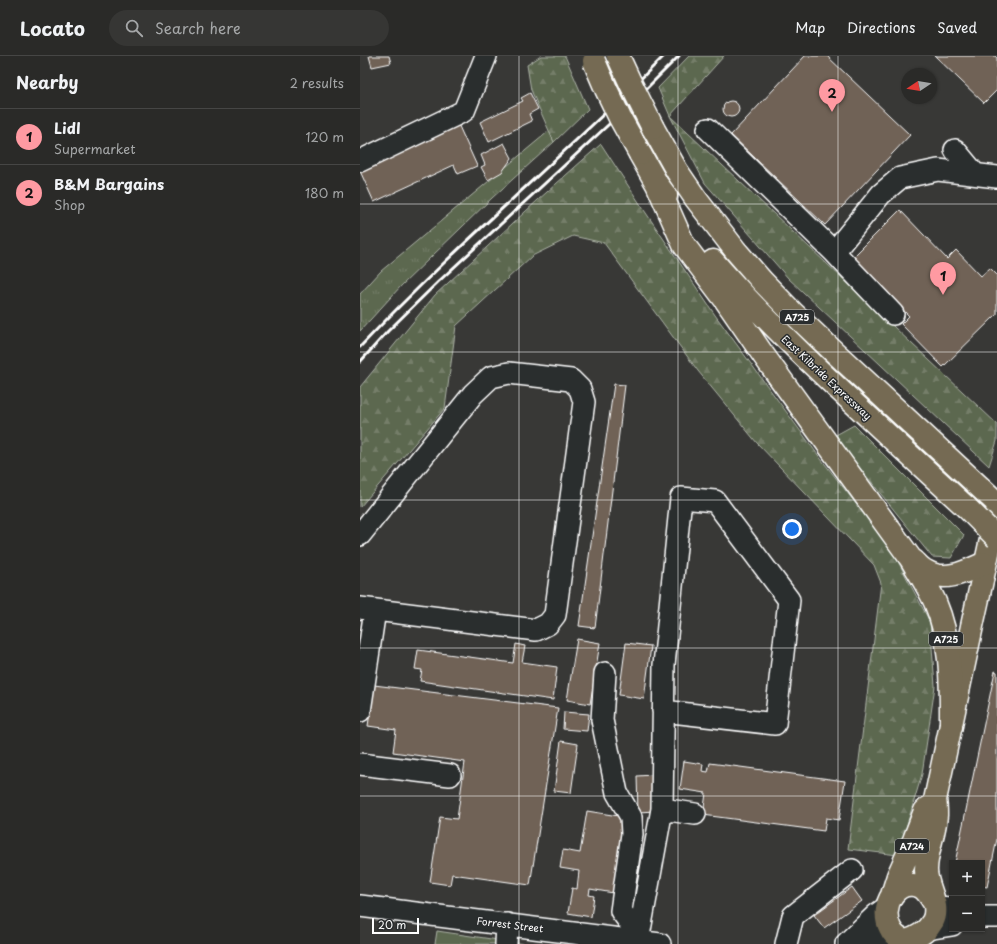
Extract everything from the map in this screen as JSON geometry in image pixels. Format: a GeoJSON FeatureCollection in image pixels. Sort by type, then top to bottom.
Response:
{"type":"FeatureCollection","features":[{"type":"Feature","properties":{"kind":"main road","name":"A725"},"geometry":{"type":"LineString","coordinates":[[618,56],[653,128],[677,171],[696,199],[736,251],[792,312],[997,503]]}},
{"type":"Feature","properties":{"kind":"main road","name":"East Kilbride Expressway"},"geometry":{"type":"LineString","coordinates":[[593,58],[606,90],[620,118],[657,184],[712,260],[758,311],[810,362],[966,507],[997,538]]}},
{"type":"Feature","properties":{"kind":"main road","name":"A725"},"geometry":{"type":"LineString","coordinates":[[657,184],[684,245],[724,298],[768,362],[911,559],[925,584],[935,603],[947,646],[950,669],[951,726]]}},
{"type":"Feature","properties":{"kind":"main road","name":"A724"},"geometry":{"type":"LineString","coordinates":[[940,905],[927,881],[926,870],[936,816],[935,800],[997,512]]}},
{"type":"Feature","properties":{"kind":"main road","name":"A725"},"geometry":{"type":"LineString","coordinates":[[911,559],[925,571],[933,575],[945,576],[957,575],[985,563]]}},
{"type":"Feature","properties":{"kind":"main road","name":"A724"},"geometry":{"type":"LineString","coordinates":[[906,937],[889,926],[887,918],[890,901],[898,876],[925,811],[935,800]]}},
{"type":"Feature","properties":{"kind":"main road"},"geometry":{"type":"LineString","coordinates":[[890,901],[897,890],[902,887],[917,886],[927,892],[940,905],[932,922],[906,937]]}},
{"type":"Feature","properties":{"kind":"street"},"geometry":{"type":"LineString","coordinates":[[360,161],[464,111],[486,56]]}},
{"type":"Feature","properties":{"kind":"street"},"geometry":{"type":"LineString","coordinates":[[708,129],[834,252],[893,314]]}},
{"type":"Feature","properties":{"kind":"street"},"geometry":{"type":"LineString","coordinates":[[955,150],[975,174]]}},
{"type":"Feature","properties":{"kind":"street"},"geometry":{"type":"LineString","coordinates":[[834,252],[881,194],[900,178],[938,170],[997,177]]}},
{"type":"Feature","properties":{"kind":"street"},"geometry":{"type":"LineString","coordinates":[[360,535],[473,394],[491,377],[509,373],[572,380],[580,389],[584,402],[555,615],[548,624],[536,630],[368,609],[360,711]]}},
{"type":"Feature","properties":{"kind":"street"},"geometry":{"type":"LineString","coordinates":[[638,938],[662,809],[663,711],[664,665],[681,498],[715,501],[789,600],[775,724],[663,711]]}},
{"type":"Feature","properties":{"kind":"street"},"geometry":{"type":"LineString","coordinates":[[605,673],[602,720],[617,793],[632,817],[632,834],[621,911],[638,938]]}},
{"type":"Feature","properties":{"kind":"street"},"geometry":{"type":"LineString","coordinates":[[360,764],[450,775]]}},
{"type":"Feature","properties":{"kind":"street"},"geometry":{"type":"LineString","coordinates":[[662,809],[695,814]]}},
{"type":"Feature","properties":{"kind":"street"},"geometry":{"type":"LineString","coordinates":[[786,944],[793,916],[852,870]]}},
{"type":"Feature","properties":{"kind":"street"},"geometry":{"type":"LineString","coordinates":[[846,944],[890,901]]}},
{"type":"Feature","properties":{"kind":"street","name":"Forrest Street"},"geometry":{"type":"LineString","coordinates":[[360,906],[507,934],[638,938],[660,944]]}},
{"type":"Feature","properties":{"kind":"street"},"geometry":{"type":"LineString","coordinates":[[985,918],[997,917]]}},
{"type":"Feature","properties":{"kind":"street"},"geometry":{"type":"LineString","coordinates":[[868,944],[906,937],[949,926]]}},
{"type":"Feature","properties":{"kind":"green space"},"geometry":{"type":"Polygon","coordinates":[[[541,56],[565,56],[588,109],[554,142],[531,90],[527,65],[541,56]]]}},
{"type":"Feature","properties":{"kind":"green space"},"geometry":{"type":"Polygon","coordinates":[[[689,56],[724,56],[670,116],[658,88],[689,56]]]}},
{"type":"Feature","properties":{"kind":"green space"},"geometry":{"type":"Polygon","coordinates":[[[670,116],[997,424],[997,441],[989,466],[788,278],[705,183],[670,116]]]}},
{"type":"Feature","properties":{"kind":"green space"},"geometry":{"type":"Polygon","coordinates":[[[549,131],[554,142],[492,198],[401,286],[360,331],[360,294],[381,271],[549,131]]]}},
{"type":"Feature","properties":{"kind":"green space"},"geometry":{"type":"Polygon","coordinates":[[[601,144],[715,315],[821,459],[892,550],[930,622],[935,686],[922,774],[898,855],[848,849],[881,583],[874,565],[757,443],[698,371],[604,243],[573,236],[532,256],[456,326],[445,408],[360,507],[360,387],[435,295],[601,144]]]}},
{"type":"Feature","properties":{"kind":"green space"},"geometry":{"type":"Polygon","coordinates":[[[854,425],[964,535],[951,558],[932,557],[834,436],[854,425]]]}},
{"type":"Feature","properties":{"kind":"green space"},"geometry":{"type":"Polygon","coordinates":[[[437,931],[525,944],[435,944],[437,931]]]}},
{"type":"Feature","properties":{"kind":"building"},"geometry":{"type":"Polygon","coordinates":[[[369,56],[389,56],[391,63],[372,67],[369,56]]]}},
{"type":"Feature","properties":{"kind":"building"},"geometry":{"type":"Polygon","coordinates":[[[805,56],[827,56],[910,135],[825,225],[731,135],[805,56]]]}},
{"type":"Feature","properties":{"kind":"building"},"geometry":{"type":"Polygon","coordinates":[[[935,56],[995,56],[997,58],[997,90],[984,103],[935,56]]]}},
{"type":"Feature","properties":{"kind":"building"},"geometry":{"type":"Polygon","coordinates":[[[530,93],[538,109],[529,114],[532,121],[489,142],[480,122],[523,101],[521,98],[530,93]]]}},
{"type":"Feature","properties":{"kind":"building"},"geometry":{"type":"Polygon","coordinates":[[[731,101],[737,103],[739,109],[737,115],[731,117],[725,115],[723,109],[725,103],[731,101]]]}},
{"type":"Feature","properties":{"kind":"building"},"geometry":{"type":"Polygon","coordinates":[[[458,124],[477,166],[458,174],[454,165],[374,202],[360,171],[458,124]]]}},
{"type":"Feature","properties":{"kind":"building"},"geometry":{"type":"Polygon","coordinates":[[[504,143],[512,158],[502,172],[488,180],[481,167],[485,165],[481,155],[504,143]]]}},
{"type":"Feature","properties":{"kind":"building"},"geometry":{"type":"Polygon","coordinates":[[[900,210],[947,259],[956,250],[981,276],[990,268],[997,275],[997,314],[943,367],[901,324],[909,316],[852,258],[900,210]]]}},
{"type":"Feature","properties":{"kind":"building"},"geometry":{"type":"Polygon","coordinates":[[[614,384],[625,385],[595,628],[579,626],[614,384]]]}},
{"type":"Feature","properties":{"kind":"building"},"geometry":{"type":"Polygon","coordinates":[[[577,639],[600,643],[590,704],[567,700],[577,639]]]}},
{"type":"Feature","properties":{"kind":"building"},"geometry":{"type":"Polygon","coordinates":[[[626,643],[651,646],[644,699],[619,695],[626,643]]]}},
{"type":"Feature","properties":{"kind":"building"},"geometry":{"type":"Polygon","coordinates":[[[516,644],[525,646],[522,662],[557,667],[553,700],[420,681],[422,670],[415,669],[418,650],[513,663],[516,644]]]}},
{"type":"Feature","properties":{"kind":"building"},"geometry":{"type":"Polygon","coordinates":[[[995,671],[997,672],[997,839],[987,887],[985,887],[985,860],[956,860],[995,671]]]}},
{"type":"Feature","properties":{"kind":"building"},"geometry":{"type":"Polygon","coordinates":[[[374,685],[558,708],[530,885],[452,874],[450,885],[430,882],[440,817],[457,819],[465,762],[393,752],[396,730],[368,726],[374,685]]]}},
{"type":"Feature","properties":{"kind":"building"},"geometry":{"type":"Polygon","coordinates":[[[564,712],[589,714],[587,731],[563,729],[564,712]]]}},
{"type":"Feature","properties":{"kind":"building"},"geometry":{"type":"Polygon","coordinates":[[[561,741],[578,744],[571,793],[554,791],[561,741]]]}},
{"type":"Feature","properties":{"kind":"building"},"geometry":{"type":"Polygon","coordinates":[[[684,761],[703,764],[702,771],[708,772],[710,763],[845,781],[839,820],[826,818],[824,831],[703,815],[706,793],[680,789],[684,761]]]}},
{"type":"Feature","properties":{"kind":"building"},"geometry":{"type":"Polygon","coordinates":[[[653,775],[655,811],[638,812],[637,776],[653,775]]]}},
{"type":"Feature","properties":{"kind":"building"},"geometry":{"type":"Polygon","coordinates":[[[587,811],[631,818],[619,894],[590,889],[589,895],[594,896],[591,917],[568,913],[572,888],[577,889],[579,871],[560,868],[563,850],[580,853],[587,811]]]}},
{"type":"Feature","properties":{"kind":"building"},"geometry":{"type":"Polygon","coordinates":[[[852,887],[862,901],[824,928],[814,915],[852,887]]]}},
{"type":"Feature","properties":{"kind":"railway"},"geometry":{"type":"LineString","coordinates":[[360,347],[434,272],[664,56]]}},
{"type":"Feature","properties":{"kind":"railway"},"geometry":{"type":"LineString","coordinates":[[360,362],[388,331],[438,282],[633,102],[679,56]]}},
{"type":"Feature","properties":{"kind":"place","name":"B&M Bargains"},"geometry":{"type":"Point","coordinates":[832,112]}},
{"type":"Feature","properties":{"kind":"place","name":"Lidl"},"geometry":{"type":"Point","coordinates":[943,295]}}]}
